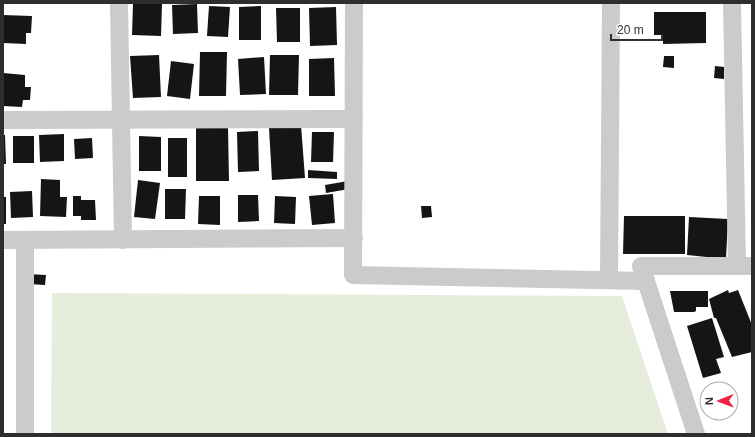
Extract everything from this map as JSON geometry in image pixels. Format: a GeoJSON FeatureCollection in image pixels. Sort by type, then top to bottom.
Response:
{"type":"FeatureCollection","features":[{"type":"Feature","properties":{"kind":"street"},"geometry":{"type":"LineString","coordinates":[[119,3],[123,240]]}},
{"type":"Feature","properties":{"kind":"street"},"geometry":{"type":"LineString","coordinates":[[354,3],[353,275],[646,281]]}},
{"type":"Feature","properties":{"kind":"street"},"geometry":{"type":"LineString","coordinates":[[609,280],[611,3]]}},
{"type":"Feature","properties":{"kind":"street"},"geometry":{"type":"LineString","coordinates":[[696,434],[641,266],[744,266],[732,3]]}},
{"type":"Feature","properties":{"kind":"street"},"geometry":{"type":"LineString","coordinates":[[3,120],[354,119]]}},
{"type":"Feature","properties":{"kind":"street"},"geometry":{"type":"LineString","coordinates":[[3,240],[354,238]]}},
{"type":"Feature","properties":{"kind":"street"},"geometry":{"type":"LineString","coordinates":[[24,240],[25,434]]}},
{"type":"Feature","properties":{"kind":"green space"},"geometry":{"type":"Polygon","coordinates":[[[52,293],[622,296],[668,434],[51,434],[52,293]]]}},
{"type":"Feature","properties":{"kind":"building"},"geometry":{"type":"Polygon","coordinates":[[[133,3],[162,4],[161,36],[132,35],[133,3]]]}},
{"type":"Feature","properties":{"kind":"building"},"geometry":{"type":"Polygon","coordinates":[[[197,4],[198,33],[173,34],[172,5],[197,4]]]}},
{"type":"Feature","properties":{"kind":"building"},"geometry":{"type":"Polygon","coordinates":[[[209,6],[230,7],[228,37],[207,36],[209,6]]]}},
{"type":"Feature","properties":{"kind":"building"},"geometry":{"type":"Polygon","coordinates":[[[261,6],[261,40],[239,40],[239,7],[261,6]]]}},
{"type":"Feature","properties":{"kind":"building"},"geometry":{"type":"Polygon","coordinates":[[[336,7],[337,45],[310,46],[309,8],[336,7]]]}},
{"type":"Feature","properties":{"kind":"building"},"geometry":{"type":"Polygon","coordinates":[[[276,8],[300,8],[300,42],[277,42],[276,8]]]}},
{"type":"Feature","properties":{"kind":"building"},"geometry":{"type":"Polygon","coordinates":[[[654,12],[706,12],[706,43],[663,44],[663,35],[654,35],[654,12]]]}},
{"type":"Feature","properties":{"kind":"building"},"geometry":{"type":"Polygon","coordinates":[[[3,15],[32,16],[31,33],[26,33],[26,44],[3,43],[3,15]]]}},
{"type":"Feature","properties":{"kind":"building"},"geometry":{"type":"Polygon","coordinates":[[[200,52],[227,52],[226,96],[199,96],[200,52]]]}},
{"type":"Feature","properties":{"kind":"building"},"geometry":{"type":"Polygon","coordinates":[[[159,55],[161,97],[133,98],[130,56],[159,55]]]}},
{"type":"Feature","properties":{"kind":"building"},"geometry":{"type":"Polygon","coordinates":[[[270,55],[299,55],[298,95],[269,95],[270,55]]]}},
{"type":"Feature","properties":{"kind":"building"},"geometry":{"type":"Polygon","coordinates":[[[664,56],[674,56],[674,68],[663,67],[664,56]]]}},
{"type":"Feature","properties":{"kind":"building"},"geometry":{"type":"Polygon","coordinates":[[[264,57],[266,94],[240,95],[238,59],[264,57]]]}},
{"type":"Feature","properties":{"kind":"building"},"geometry":{"type":"Polygon","coordinates":[[[334,58],[335,96],[309,96],[309,59],[334,58]]]}},
{"type":"Feature","properties":{"kind":"building"},"geometry":{"type":"Polygon","coordinates":[[[171,61],[194,64],[190,99],[167,96],[171,61]]]}},
{"type":"Feature","properties":{"kind":"building"},"geometry":{"type":"Polygon","coordinates":[[[715,66],[724,67],[724,79],[714,78],[715,66]]]}},
{"type":"Feature","properties":{"kind":"building"},"geometry":{"type":"Polygon","coordinates":[[[3,73],[25,75],[25,87],[31,87],[30,100],[23,100],[22,107],[3,106],[3,73]]]}},
{"type":"Feature","properties":{"kind":"building"},"geometry":{"type":"Polygon","coordinates":[[[301,125],[305,178],[272,180],[269,128],[301,125]]]}},
{"type":"Feature","properties":{"kind":"building"},"geometry":{"type":"Polygon","coordinates":[[[196,128],[228,128],[229,181],[196,181],[196,128]]]}},
{"type":"Feature","properties":{"kind":"building"},"geometry":{"type":"Polygon","coordinates":[[[258,131],[259,171],[238,172],[237,132],[258,131]]]}},
{"type":"Feature","properties":{"kind":"building"},"geometry":{"type":"Polygon","coordinates":[[[312,132],[334,132],[333,162],[311,162],[312,132]]]}},
{"type":"Feature","properties":{"kind":"building"},"geometry":{"type":"Polygon","coordinates":[[[64,134],[64,161],[40,162],[39,135],[64,134]]]}},
{"type":"Feature","properties":{"kind":"building"},"geometry":{"type":"Polygon","coordinates":[[[3,135],[5,135],[6,164],[3,164],[3,135]]]}},
{"type":"Feature","properties":{"kind":"building"},"geometry":{"type":"Polygon","coordinates":[[[13,136],[34,136],[34,163],[13,163],[13,136]]]}},
{"type":"Feature","properties":{"kind":"building"},"geometry":{"type":"Polygon","coordinates":[[[139,136],[161,137],[161,171],[139,171],[139,136]]]}},
{"type":"Feature","properties":{"kind":"building"},"geometry":{"type":"Polygon","coordinates":[[[92,138],[93,158],[75,159],[74,139],[92,138]]]}},
{"type":"Feature","properties":{"kind":"building"},"geometry":{"type":"Polygon","coordinates":[[[168,138],[187,138],[187,177],[168,177],[168,138]]]}},
{"type":"Feature","properties":{"kind":"building"},"geometry":{"type":"Polygon","coordinates":[[[308,170],[337,172],[337,179],[308,178],[308,170]]]}},
{"type":"Feature","properties":{"kind":"building"},"geometry":{"type":"Polygon","coordinates":[[[41,179],[60,180],[60,197],[67,197],[66,217],[40,216],[41,179]]]}},
{"type":"Feature","properties":{"kind":"building"},"geometry":{"type":"Polygon","coordinates":[[[138,180],[160,183],[155,219],[134,217],[138,180]]]}},
{"type":"Feature","properties":{"kind":"building"},"geometry":{"type":"Polygon","coordinates":[[[348,181],[349,189],[326,193],[325,185],[348,181]]]}},
{"type":"Feature","properties":{"kind":"building"},"geometry":{"type":"Polygon","coordinates":[[[165,189],[186,189],[185,219],[165,219],[165,189]]]}},
{"type":"Feature","properties":{"kind":"building"},"geometry":{"type":"Polygon","coordinates":[[[32,191],[33,217],[11,218],[10,192],[32,191]]]}},
{"type":"Feature","properties":{"kind":"building"},"geometry":{"type":"Polygon","coordinates":[[[333,194],[335,223],[312,225],[309,196],[333,194]]]}},
{"type":"Feature","properties":{"kind":"building"},"geometry":{"type":"Polygon","coordinates":[[[238,195],[258,195],[259,221],[238,222],[238,195]]]}},
{"type":"Feature","properties":{"kind":"building"},"geometry":{"type":"Polygon","coordinates":[[[73,196],[81,196],[81,200],[95,200],[96,220],[81,220],[81,216],[73,216],[73,196]]]}},
{"type":"Feature","properties":{"kind":"building"},"geometry":{"type":"Polygon","coordinates":[[[199,196],[220,196],[220,225],[198,224],[199,196]]]}},
{"type":"Feature","properties":{"kind":"building"},"geometry":{"type":"Polygon","coordinates":[[[275,196],[296,197],[295,224],[274,223],[275,196]]]}},
{"type":"Feature","properties":{"kind":"building"},"geometry":{"type":"Polygon","coordinates":[[[3,197],[6,197],[6,224],[3,224],[3,197]]]}},
{"type":"Feature","properties":{"kind":"building"},"geometry":{"type":"Polygon","coordinates":[[[421,206],[431,206],[432,217],[422,218],[421,206]]]}},
{"type":"Feature","properties":{"kind":"building"},"geometry":{"type":"Polygon","coordinates":[[[624,216],[685,216],[685,254],[623,254],[624,216]]]}},
{"type":"Feature","properties":{"kind":"building"},"geometry":{"type":"Polygon","coordinates":[[[689,217],[728,219],[726,259],[687,255],[689,217]]]}},
{"type":"Feature","properties":{"kind":"building"},"geometry":{"type":"Polygon","coordinates":[[[28,274],[46,275],[45,285],[28,284],[28,274]]]}},
{"type":"Feature","properties":{"kind":"building"},"geometry":{"type":"Polygon","coordinates":[[[728,290],[729,293],[738,290],[752,325],[752,352],[732,357],[716,318],[714,318],[709,299],[728,290]]]}},
{"type":"Feature","properties":{"kind":"building"},"geometry":{"type":"Polygon","coordinates":[[[670,291],[708,291],[708,307],[696,307],[696,311],[694,312],[674,312],[670,291]]]}},
{"type":"Feature","properties":{"kind":"building"},"geometry":{"type":"Polygon","coordinates":[[[712,318],[724,357],[716,359],[721,373],[703,378],[687,326],[712,318]]]}}]}
